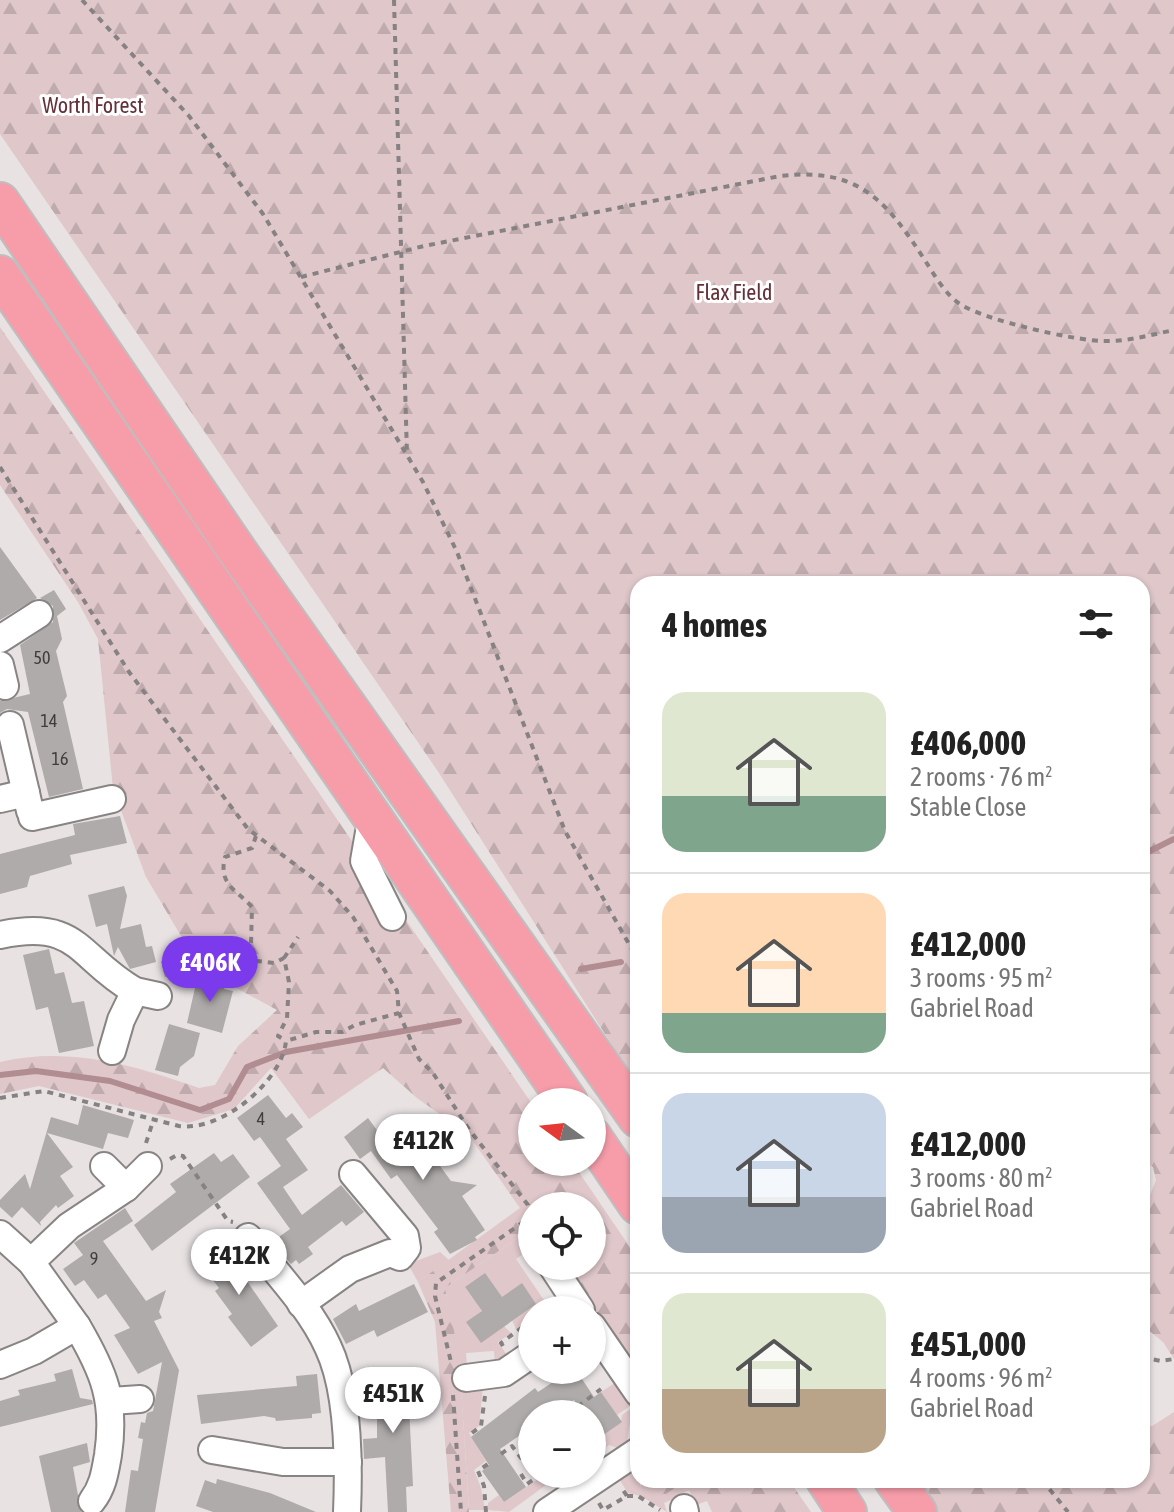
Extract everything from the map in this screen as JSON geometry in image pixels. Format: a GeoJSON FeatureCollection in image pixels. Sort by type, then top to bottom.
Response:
{"type":"FeatureCollection","features":[{"type":"Feature","properties":{"kind":"highway"},"geometry":{"type":"LineString","coordinates":[[0,202],[238,552],[630,1107]]}},
{"type":"Feature","properties":{"kind":"highway"},"geometry":{"type":"LineString","coordinates":[[0,275],[558,1088]]}},
{"type":"Feature","properties":{"kind":"highway"},"geometry":{"type":"LineString","coordinates":[[606,1158],[630,1193]]}},
{"type":"Feature","properties":{"kind":"highway"},"geometry":{"type":"LineString","coordinates":[[831,1488],[847,1512]]}},
{"type":"Feature","properties":{"kind":"highway"},"geometry":{"type":"LineString","coordinates":[[900,1488],[917,1512]]}},
{"type":"Feature","properties":{"kind":"street"},"geometry":{"type":"LineString","coordinates":[[0,639],[39,614]]}},
{"type":"Feature","properties":{"kind":"street"},"geometry":{"type":"LineString","coordinates":[[13,738],[31,815]]}},
{"type":"Feature","properties":{"kind":"street"},"geometry":{"type":"LineString","coordinates":[[0,799],[31,815],[112,799]]}},
{"type":"Feature","properties":{"kind":"street"},"geometry":{"type":"LineString","coordinates":[[372,815],[364,861],[392,917]]}},
{"type":"Feature","properties":{"kind":"street"},"geometry":{"type":"LineString","coordinates":[[0,935],[31,930],[71,939],[147,994],[121,1020],[112,1051]]}},
{"type":"Feature","properties":{"kind":"street"},"geometry":{"type":"LineString","coordinates":[[31,1262],[69,1226],[126,1188],[153,1160]]}},
{"type":"Feature","properties":{"kind":"street"},"geometry":{"type":"LineString","coordinates":[[104,1166],[126,1188]]}},
{"type":"Feature","properties":{"kind":"street"},"geometry":{"type":"LineString","coordinates":[[301,1304],[354,1253],[390,1253],[400,1257],[405,1253],[405,1236],[353,1174]]}},
{"type":"Feature","properties":{"kind":"street"},"geometry":{"type":"LineString","coordinates":[[246,1231],[301,1304],[332,1356],[348,1462],[347,1512]]}},
{"type":"Feature","properties":{"kind":"street"},"geometry":{"type":"LineString","coordinates":[[0,1234],[31,1262],[77,1326],[102,1374],[111,1401],[111,1432],[103,1480],[92,1501]]}},
{"type":"Feature","properties":{"kind":"street"},"geometry":{"type":"LineString","coordinates":[[0,1365],[34,1351],[77,1326]]}},
{"type":"Feature","properties":{"kind":"street"},"geometry":{"type":"LineString","coordinates":[[606,1346],[630,1381]]}},
{"type":"Feature","properties":{"kind":"street"},"geometry":{"type":"LineString","coordinates":[[464,1376],[504,1373],[518,1364]]}},
{"type":"Feature","properties":{"kind":"street"},"geometry":{"type":"LineString","coordinates":[[111,1401],[140,1399]]}},
{"type":"Feature","properties":{"kind":"street"},"geometry":{"type":"LineString","coordinates":[[212,1450],[283,1462],[348,1462]]}},
{"type":"Feature","properties":{"kind":"street"},"geometry":{"type":"LineString","coordinates":[[606,1466],[630,1455]]}},
{"type":"Feature","properties":{"kind":"street"},"geometry":{"type":"LineString","coordinates":[[547,1512],[566,1488]]}},
{"type":"Feature","properties":{"kind":"path"},"geometry":{"type":"LineString","coordinates":[[82,0],[189,116],[263,214],[407,457],[457,552],[565,831],[630,946]]}},
{"type":"Feature","properties":{"kind":"path"},"geometry":{"type":"LineString","coordinates":[[394,0],[407,457]]}},
{"type":"Feature","properties":{"kind":"path"},"geometry":{"type":"LineString","coordinates":[[301,277],[400,251],[780,176],[824,175],[866,189],[885,204],[940,283],[958,303],[978,314],[1100,341],[1174,330]]}},
{"type":"Feature","properties":{"kind":"path"},"geometry":{"type":"LineString","coordinates":[[0,467],[129,672],[256,836],[321,884],[353,917],[397,991],[399,1013],[419,1059],[433,1073],[468,1128],[530,1210],[522,1223],[436,1283],[435,1296],[464,1376],[486,1402],[481,1426],[472,1433]]}},
{"type":"Feature","properties":{"kind":"path"},"geometry":{"type":"LineString","coordinates":[[256,836],[252,848],[225,857],[225,880],[228,889],[252,907],[251,944],[257,961],[274,963],[284,958],[298,937]]}},
{"type":"Feature","properties":{"kind":"path"},"geometry":{"type":"LineString","coordinates":[[284,958],[289,982],[287,1018],[278,1036],[286,1043]]}},
{"type":"Feature","properties":{"kind":"path"},"geometry":{"type":"LineString","coordinates":[[286,1043],[316,1032],[342,1032],[355,1025],[399,1013]]}},
{"type":"Feature","properties":{"kind":"path"},"geometry":{"type":"LineString","coordinates":[[0,1098],[44,1091],[187,1127],[236,1112],[284,1059],[286,1043]]}},
{"type":"Feature","properties":{"kind":"path"},"geometry":{"type":"LineString","coordinates":[[154,1118],[153,1160],[183,1156],[228,1221],[246,1231]]}},
{"type":"Feature","properties":{"kind":"path"},"geometry":{"type":"LineString","coordinates":[[1150,1359],[1174,1359]]}},
{"type":"Feature","properties":{"kind":"path"},"geometry":{"type":"LineString","coordinates":[[461,1512],[464,1376]]}},
{"type":"Feature","properties":{"kind":"path"},"geometry":{"type":"LineString","coordinates":[[586,1400],[601,1389]]}},
{"type":"Feature","properties":{"kind":"path"},"geometry":{"type":"LineString","coordinates":[[501,1454],[512,1446],[518,1454]]}},
{"type":"Feature","properties":{"kind":"path"},"geometry":{"type":"LineString","coordinates":[[486,1512],[484,1486],[478,1471],[488,1464]]}},
{"type":"Feature","properties":{"kind":"path"},"geometry":{"type":"LineString","coordinates":[[1048,1488],[1068,1512]]}},
{"type":"Feature","properties":{"kind":"path"},"geometry":{"type":"LineString","coordinates":[[605,1509],[626,1494],[677,1511]]}},
{"type":"Feature","properties":{"kind":"green space","name":"Flax Field"},"geometry":{"type":"Polygon","coordinates":[[[0,0],[1174,0],[1174,1359],[1163,1342],[1150,1331],[1150,1195],[1156,1180],[1150,1165],[1150,576],[630,576],[630,1073],[439,773],[0,134],[0,0]]]}},
{"type":"Feature","properties":{"kind":"green space"},"geometry":{"type":"Polygon","coordinates":[[[0,327],[521,1088],[518,1088],[518,1176],[582,1176],[592,1192],[518,1192],[518,1205],[468,1134],[417,1098],[383,1068],[309,1119],[271,1068],[234,1109],[188,1123],[39,1086],[0,1094],[0,1062],[51,1056],[125,1065],[199,1088],[215,1085],[238,1046],[277,1010],[238,989],[191,953],[146,877],[113,789],[98,639],[78,602],[0,485],[0,327]]]}},
{"type":"Feature","properties":{"kind":"green space"},"geometry":{"type":"Polygon","coordinates":[[[518,1209],[518,1238],[445,1288],[459,1355],[469,1512],[451,1512],[435,1322],[418,1282],[518,1209]]]}},
{"type":"Feature","properties":{"kind":"green space"},"geometry":{"type":"Polygon","coordinates":[[[606,1212],[630,1247],[630,1368],[606,1333],[606,1296],[581,1296],[570,1280],[606,1280],[606,1212]]]}},
{"type":"Feature","properties":{"kind":"green space"},"geometry":{"type":"Polygon","coordinates":[[[518,1238],[518,1280],[530,1280],[541,1296],[518,1296],[516,1329],[502,1297],[465,1287],[482,1311],[467,1322],[481,1342],[504,1326],[511,1333],[498,1342],[509,1358],[495,1363],[494,1351],[466,1353],[467,1368],[461,1373],[445,1288],[518,1238]]]}},
{"type":"Feature","properties":{"kind":"green space"},"geometry":{"type":"Polygon","coordinates":[[[440,1252],[449,1260],[418,1282],[408,1264],[440,1252]]]}},
{"type":"Feature","properties":{"kind":"green space"},"geometry":{"type":"Polygon","coordinates":[[[615,1383],[630,1406],[617,1415],[601,1392],[615,1383]]]}},
{"type":"Feature","properties":{"kind":"green space"},"geometry":{"type":"Polygon","coordinates":[[[483,1386],[479,1426],[469,1433],[486,1461],[474,1470],[485,1510],[469,1510],[461,1387],[483,1386]]]}},
{"type":"Feature","properties":{"kind":"green space"},"geometry":{"type":"Polygon","coordinates":[[[630,1409],[627,1443],[620,1449],[606,1447],[606,1432],[621,1422],[622,1415],[630,1409]]]}},
{"type":"Feature","properties":{"kind":"green space"},"geometry":{"type":"Polygon","coordinates":[[[1174,1412],[1174,1512],[909,1512],[894,1488],[1150,1488],[1152,1426],[1174,1412]]]}},
{"type":"Feature","properties":{"kind":"green space"},"geometry":{"type":"Polygon","coordinates":[[[630,1465],[630,1488],[645,1488],[660,1498],[675,1488],[690,1490],[678,1495],[682,1507],[675,1509],[671,1500],[664,1503],[667,1512],[641,1496],[628,1493],[616,1474],[630,1465]]]}},
{"type":"Feature","properties":{"kind":"green space"},"geometry":{"type":"Polygon","coordinates":[[[525,1488],[542,1488],[509,1512],[488,1510],[488,1503],[499,1495],[504,1502],[525,1488]]]}},
{"type":"Feature","properties":{"kind":"green space"},"geometry":{"type":"Polygon","coordinates":[[[642,1488],[675,1488],[660,1498],[642,1488]]]}},
{"type":"Feature","properties":{"kind":"green space"},"geometry":{"type":"Polygon","coordinates":[[[675,1488],[794,1488],[811,1512],[712,1512],[707,1501],[696,1505],[689,1490],[675,1488]]]}},
{"type":"Feature","properties":{"kind":"building"},"geometry":{"type":"Polygon","coordinates":[[[0,547],[37,598],[0,620],[0,547]]]}},
{"type":"Feature","properties":{"kind":"building"},"geometry":{"type":"Polygon","coordinates":[[[54,590],[66,609],[57,616],[62,639],[56,651],[67,696],[63,702],[83,789],[49,797],[28,712],[7,709],[0,713],[0,701],[30,694],[20,645],[53,622],[53,606],[40,598],[54,590]]]}},
{"type":"Feature","properties":{"kind":"building"},"geometry":{"type":"Polygon","coordinates":[[[120,816],[127,843],[70,855],[72,864],[30,876],[27,887],[0,894],[0,854],[75,835],[73,824],[120,816]]]}},
{"type":"Feature","properties":{"kind":"building"},"geometry":{"type":"Polygon","coordinates":[[[124,886],[127,896],[120,929],[141,924],[146,947],[152,946],[156,962],[130,969],[118,947],[114,956],[107,924],[96,927],[88,895],[124,886]]]}},
{"type":"Feature","properties":{"kind":"building"},"geometry":{"type":"Polygon","coordinates":[[[49,949],[55,974],[64,972],[72,1003],[84,1001],[94,1046],[59,1053],[48,1007],[36,1010],[23,955],[49,949]]]}},
{"type":"Feature","properties":{"kind":"building"},"geometry":{"type":"Polygon","coordinates":[[[179,957],[183,972],[165,977],[161,961],[179,957]]]}},
{"type":"Feature","properties":{"kind":"building"},"geometry":{"type":"Polygon","coordinates":[[[198,975],[226,983],[224,989],[233,991],[222,1033],[187,1023],[198,975]]]}},
{"type":"Feature","properties":{"kind":"building"},"geometry":{"type":"Polygon","coordinates":[[[169,1024],[200,1033],[194,1056],[180,1067],[178,1076],[155,1070],[169,1024]]]}},
{"type":"Feature","properties":{"kind":"building"},"geometry":{"type":"Polygon","coordinates":[[[268,1095],[286,1118],[292,1113],[303,1127],[286,1139],[308,1170],[283,1187],[302,1215],[341,1185],[364,1212],[346,1226],[342,1221],[308,1247],[313,1254],[299,1264],[296,1260],[291,1264],[272,1242],[290,1229],[257,1183],[281,1166],[260,1137],[254,1141],[237,1118],[268,1095]]]}},
{"type":"Feature","properties":{"kind":"building"},"geometry":{"type":"Polygon","coordinates":[[[83,1105],[134,1120],[128,1138],[108,1133],[103,1149],[47,1133],[73,1167],[60,1176],[74,1196],[58,1208],[56,1205],[40,1222],[41,1226],[22,1207],[12,1218],[0,1207],[0,1200],[25,1174],[30,1189],[51,1117],[78,1125],[83,1105]]]}},
{"type":"Feature","properties":{"kind":"building"},"geometry":{"type":"Polygon","coordinates":[[[368,1118],[385,1141],[394,1134],[404,1148],[431,1128],[442,1142],[429,1151],[451,1181],[477,1185],[462,1196],[485,1230],[475,1237],[477,1240],[450,1254],[434,1232],[438,1229],[397,1175],[391,1179],[371,1151],[360,1159],[344,1137],[368,1118]]]}},
{"type":"Feature","properties":{"kind":"building"},"geometry":{"type":"Polygon","coordinates":[[[214,1153],[221,1162],[233,1154],[250,1177],[152,1251],[134,1225],[176,1192],[170,1184],[214,1153]]]}},
{"type":"Feature","properties":{"kind":"building"},"geometry":{"type":"Polygon","coordinates":[[[125,1208],[133,1221],[103,1241],[146,1301],[166,1290],[159,1312],[162,1318],[154,1321],[179,1370],[155,1512],[125,1512],[131,1470],[138,1471],[143,1439],[138,1438],[141,1422],[145,1423],[147,1413],[153,1411],[162,1362],[138,1374],[114,1335],[130,1328],[106,1294],[98,1299],[84,1280],[75,1286],[63,1269],[83,1255],[74,1243],[125,1208]]]}},
{"type":"Feature","properties":{"kind":"building"},"geometry":{"type":"Polygon","coordinates":[[[222,1245],[278,1326],[251,1347],[228,1317],[232,1314],[215,1291],[219,1288],[199,1262],[222,1245]]]}},
{"type":"Feature","properties":{"kind":"building"},"geometry":{"type":"Polygon","coordinates":[[[485,1273],[502,1297],[522,1283],[531,1296],[518,1296],[518,1317],[481,1343],[466,1322],[482,1311],[465,1287],[485,1273]]]}},
{"type":"Feature","properties":{"kind":"building"},"geometry":{"type":"Polygon","coordinates":[[[414,1284],[428,1312],[377,1337],[374,1330],[346,1344],[333,1319],[356,1304],[359,1311],[414,1284]]]}},
{"type":"Feature","properties":{"kind":"building"},"geometry":{"type":"Polygon","coordinates":[[[407,1367],[413,1486],[406,1487],[407,1512],[388,1512],[385,1457],[364,1459],[363,1439],[377,1438],[377,1369],[407,1367]]]}},
{"type":"Feature","properties":{"kind":"building"},"geometry":{"type":"Polygon","coordinates":[[[72,1369],[80,1398],[92,1400],[93,1404],[0,1427],[0,1401],[20,1395],[18,1390],[56,1381],[54,1374],[72,1369]]]}},
{"type":"Feature","properties":{"kind":"building"},"geometry":{"type":"Polygon","coordinates":[[[317,1374],[321,1413],[312,1414],[312,1418],[276,1421],[264,1416],[201,1424],[197,1395],[297,1386],[296,1376],[317,1374]]]}},
{"type":"Feature","properties":{"kind":"building"},"geometry":{"type":"Polygon","coordinates":[[[550,1384],[585,1384],[594,1397],[601,1392],[622,1422],[606,1433],[606,1400],[519,1400],[535,1388],[538,1392],[550,1384]]]}},
{"type":"Feature","properties":{"kind":"building"},"geometry":{"type":"Polygon","coordinates":[[[518,1401],[518,1437],[500,1449],[518,1475],[518,1488],[525,1488],[504,1502],[482,1471],[489,1465],[471,1437],[518,1401]]]}},
{"type":"Feature","properties":{"kind":"building"},"geometry":{"type":"Polygon","coordinates":[[[87,1443],[90,1462],[73,1467],[81,1512],[51,1512],[39,1456],[87,1443]]]}},
{"type":"Feature","properties":{"kind":"building"},"geometry":{"type":"Polygon","coordinates":[[[217,1479],[270,1493],[316,1512],[213,1512],[196,1506],[205,1480],[216,1484],[217,1479]]]}},
{"type":"Feature","properties":{"kind":"waterway"},"geometry":{"type":"LineString","coordinates":[[1150,851],[1174,839]]}},
{"type":"Feature","properties":{"kind":"waterway"},"geometry":{"type":"LineString","coordinates":[[581,969],[621,962]]}},
{"type":"Feature","properties":{"kind":"waterway"},"geometry":{"type":"LineString","coordinates":[[0,1075],[36,1071],[110,1081],[200,1110],[229,1099],[247,1067],[286,1052],[459,1021]]}},
{"type":"Feature","properties":{"kind":"park label","name":"Worth Forest"},"geometry":{"type":"Point","coordinates":[93,105]}}]}
